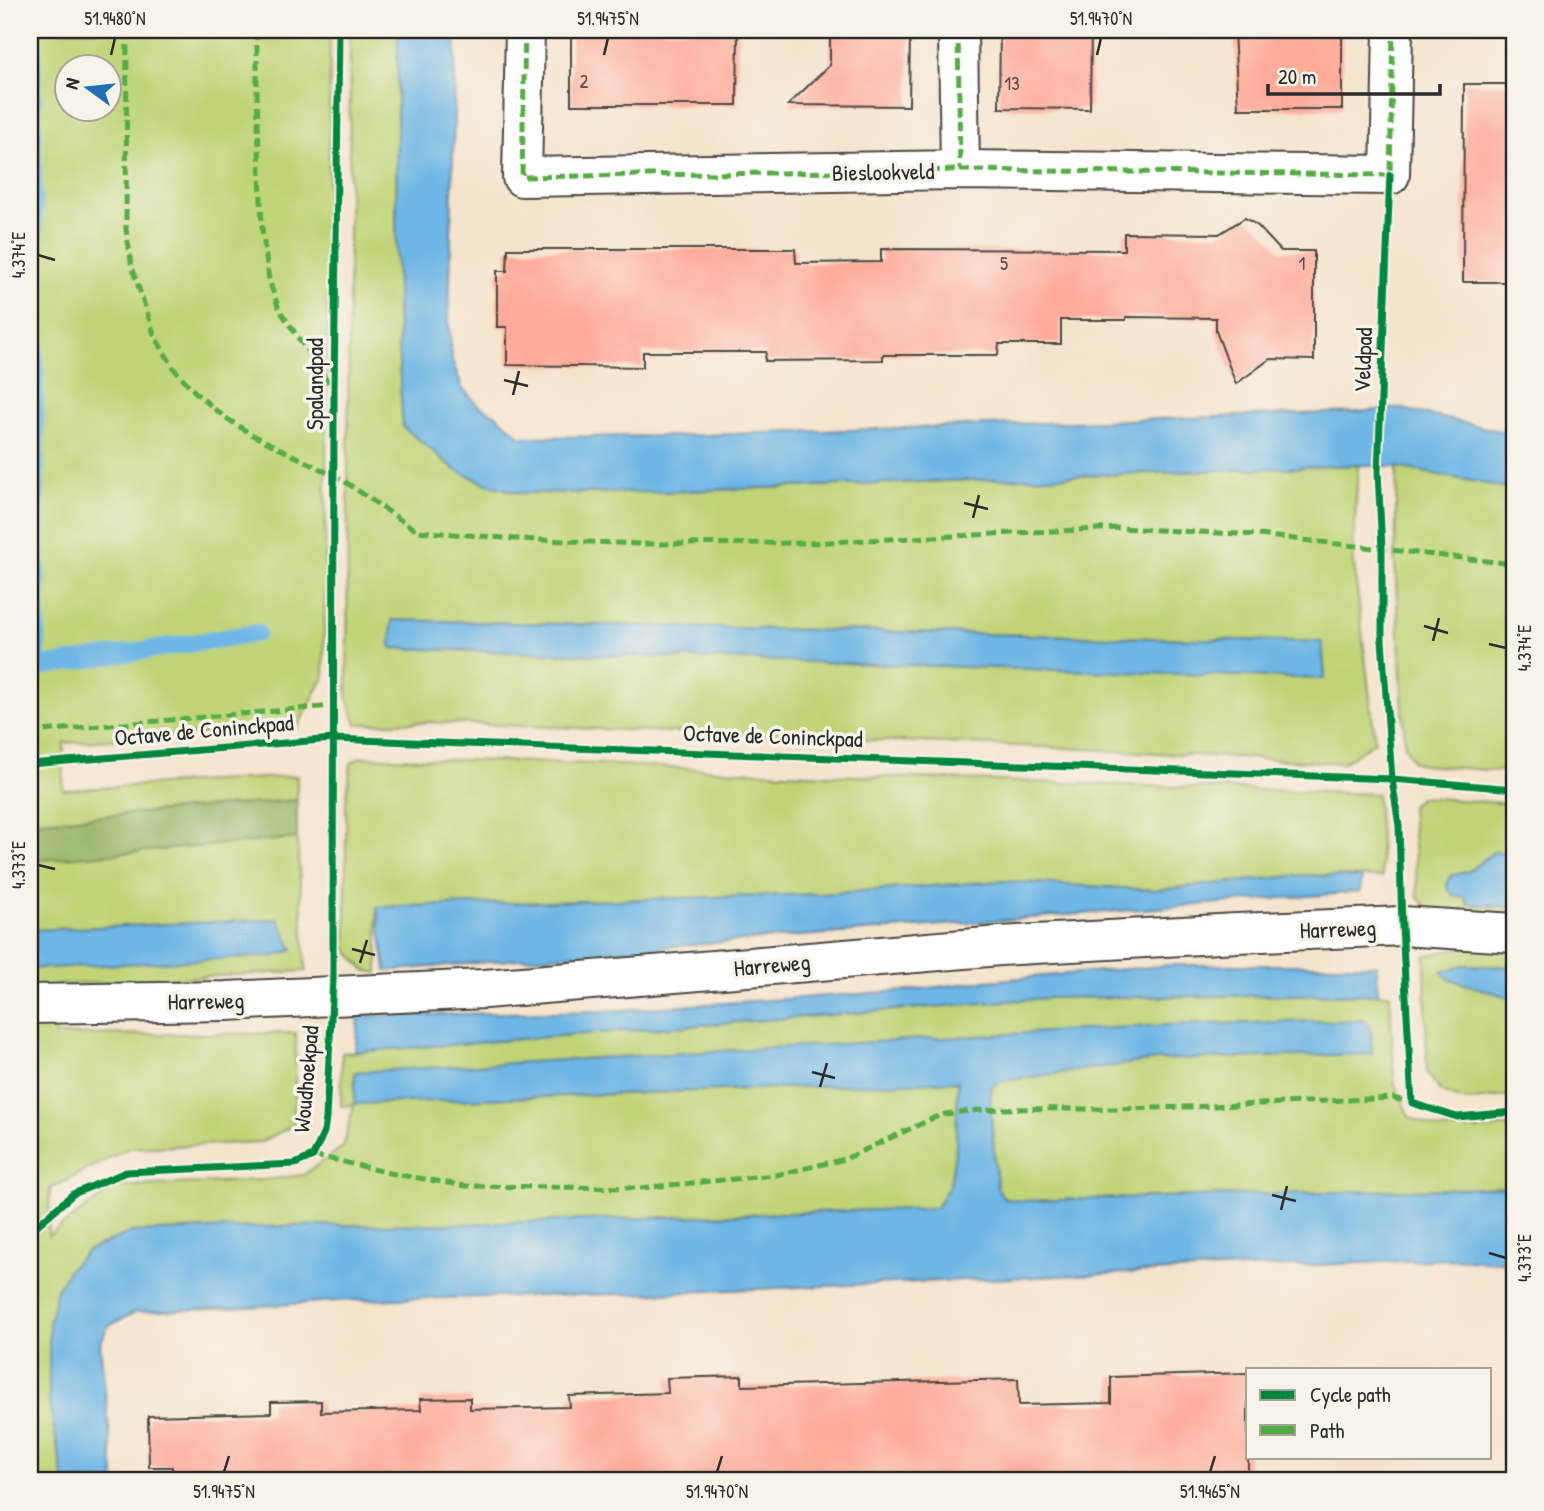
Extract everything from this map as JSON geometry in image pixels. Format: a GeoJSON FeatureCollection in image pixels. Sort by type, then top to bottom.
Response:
{"type":"FeatureCollection","features":[{"type":"Feature","properties":{"kind":"street","name":"Bieslookveld"},"geometry":{"type":"LineString","coordinates":[[525,30],[522,177],[960,170],[1390,175],[1393,30]]}},
{"type":"Feature","properties":{"kind":"street"},"geometry":{"type":"LineString","coordinates":[[958,30],[960,170]]}},
{"type":"Feature","properties":{"kind":"street","name":"Harreweg"},"geometry":{"type":"LineString","coordinates":[[30,1004],[226,1001],[485,989],[1000,946],[1237,933],[1402,926],[1514,933]]}},
{"type":"Feature","properties":{"kind":"green space"},"geometry":{"type":"Polygon","coordinates":[[[30,30],[330,30],[324,677],[297,728],[64,743],[63,790],[297,776],[297,800],[62,820],[61,858],[297,838],[306,971],[57,985],[55,1035],[296,1033],[294,1125],[261,1142],[128,1148],[50,1189],[48,1236],[115,1187],[264,1180],[303,1175],[343,1147],[354,1105],[341,1106],[342,1053],[1047,998],[1390,994],[1394,1082],[1409,1117],[1438,1129],[1477,1130],[1514,1125],[1514,1187],[1022,1201],[1004,1199],[997,1187],[990,1103],[992,1085],[1001,1081],[1156,1060],[355,1072],[355,1104],[958,1081],[956,1146],[950,1184],[936,1208],[131,1232],[49,1401],[64,1481],[30,1481],[30,30]]]}},
{"type":"Feature","properties":{"kind":"green space"},"geometry":{"type":"Polygon","coordinates":[[[350,30],[398,30],[397,278],[403,427],[456,470],[487,484],[520,493],[662,492],[1358,465],[1353,556],[1375,741],[1343,763],[1065,748],[427,722],[357,724],[347,698],[350,30]],[[393,620],[391,648],[1325,678],[1322,642],[393,620]]]}},
{"type":"Feature","properties":{"kind":"green space"},"geometry":{"type":"Polygon","coordinates":[[[1397,467],[1514,489],[1514,772],[1423,765],[1413,761],[1405,746],[1395,561],[1397,467]]]}},
{"type":"Feature","properties":{"kind":"green space"},"geometry":{"type":"Polygon","coordinates":[[[361,757],[1377,794],[1382,877],[1304,875],[1155,890],[1002,881],[821,894],[377,907],[378,973],[364,970],[346,948],[346,803],[351,763],[361,757]]]}},
{"type":"Feature","properties":{"kind":"green space"},"geometry":{"type":"Polygon","coordinates":[[[1420,797],[1514,804],[1514,854],[1495,851],[1469,871],[1458,874],[1468,904],[1514,907],[1514,914],[1428,908],[1418,898],[1411,806],[1420,797]]]}},
{"type":"Feature","properties":{"kind":"green space"},"geometry":{"type":"Polygon","coordinates":[[[297,800],[297,838],[30,861],[30,822],[297,800]]]}},
{"type":"Feature","properties":{"kind":"green space"},"geometry":{"type":"Polygon","coordinates":[[[1464,947],[1514,949],[1514,967],[1463,965],[1442,972],[1514,999],[1514,1095],[1466,1101],[1441,1092],[1427,1073],[1425,956],[1464,947]]]}},
{"type":"Feature","properties":{"kind":"water"},"geometry":{"type":"Polygon","coordinates":[[[398,30],[456,30],[449,321],[452,360],[462,388],[479,406],[495,414],[521,437],[677,436],[1357,412],[1398,408],[1514,434],[1514,489],[1397,467],[1358,465],[662,492],[520,493],[487,484],[456,470],[403,427],[397,278],[398,30]]]}},
{"type":"Feature","properties":{"kind":"water"},"geometry":{"type":"Polygon","coordinates":[[[392,620],[1322,642],[1325,679],[391,648],[392,620]]]}},
{"type":"Feature","properties":{"kind":"water"},"geometry":{"type":"Polygon","coordinates":[[[1495,851],[1514,854],[1514,907],[1468,904],[1465,897],[1453,895],[1447,886],[1450,876],[1469,871],[1495,851]]]}},
{"type":"Feature","properties":{"kind":"water"},"geometry":{"type":"Polygon","coordinates":[[[1304,875],[1362,878],[1360,892],[386,971],[377,907],[821,894],[1002,881],[1155,890],[1304,875]]]}},
{"type":"Feature","properties":{"kind":"water"},"geometry":{"type":"Polygon","coordinates":[[[278,919],[293,950],[275,956],[30,969],[30,930],[278,919]]]}},
{"type":"Feature","properties":{"kind":"water"},"geometry":{"type":"Polygon","coordinates":[[[1173,965],[1377,965],[1378,994],[1047,998],[355,1052],[359,1016],[606,1011],[903,991],[1173,965]]]}},
{"type":"Feature","properties":{"kind":"water"},"geometry":{"type":"Polygon","coordinates":[[[1463,965],[1514,967],[1514,999],[1449,979],[1441,972],[1463,965]]]}},
{"type":"Feature","properties":{"kind":"water"},"geometry":{"type":"Polygon","coordinates":[[[1366,1020],[1371,1032],[1372,1054],[1156,1060],[1001,1081],[992,1086],[990,1103],[997,1187],[1004,1199],[1022,1201],[1514,1187],[1514,1263],[1453,1259],[663,1293],[353,1300],[135,1312],[107,1327],[100,1345],[115,1481],[64,1481],[49,1401],[49,1324],[57,1289],[69,1269],[87,1251],[131,1232],[936,1208],[950,1184],[956,1146],[958,1081],[354,1104],[355,1072],[1166,1025],[1366,1020]]]}},
{"type":"Feature","properties":{"kind":"building"},"geometry":{"type":"Polygon","coordinates":[[[571,30],[738,30],[737,105],[571,105],[571,30]]]}},
{"type":"Feature","properties":{"kind":"building"},"geometry":{"type":"Polygon","coordinates":[[[830,30],[910,30],[909,106],[788,105],[830,65],[830,30]]]}},
{"type":"Feature","properties":{"kind":"building"},"geometry":{"type":"Polygon","coordinates":[[[1000,30],[1091,30],[1090,109],[999,108],[1000,30]]]}},
{"type":"Feature","properties":{"kind":"building"},"geometry":{"type":"Polygon","coordinates":[[[1234,30],[1342,30],[1342,109],[1238,109],[1234,30]]]}},
{"type":"Feature","properties":{"kind":"building"},"geometry":{"type":"Polygon","coordinates":[[[1464,84],[1514,84],[1514,282],[1463,282],[1464,84]]]}},
{"type":"Feature","properties":{"kind":"building"},"geometry":{"type":"Polygon","coordinates":[[[1245,218],[1258,226],[1281,251],[1314,251],[1314,360],[1270,359],[1236,384],[1216,331],[1216,318],[1126,317],[1126,320],[1061,320],[1061,344],[999,344],[998,355],[883,355],[883,360],[765,361],[766,352],[643,352],[643,367],[507,365],[507,327],[497,327],[497,271],[507,271],[508,249],[795,249],[796,263],[881,262],[881,249],[1124,250],[1124,233],[1219,234],[1245,218]]]}},
{"type":"Feature","properties":{"kind":"building"},"geometry":{"type":"Polygon","coordinates":[[[1246,1373],[1248,1481],[173,1481],[172,1467],[149,1467],[148,1416],[271,1413],[271,1402],[321,1401],[321,1412],[421,1410],[420,1399],[470,1398],[470,1409],[570,1407],[569,1396],[668,1393],[667,1378],[742,1376],[742,1386],[1018,1379],[1019,1405],[1111,1403],[1111,1377],[1246,1373]]]}},
{"type":"Feature","properties":{"kind":"waterway"},"geometry":{"type":"LineString","coordinates":[[32,30],[37,667],[257,633]]}},
{"type":"Feature","properties":{"kind":"marked path"},"geometry":{"type":"LineString","coordinates":[[127,30],[126,229],[132,267],[155,337],[175,370],[197,394],[223,416],[251,434],[344,481],[417,531],[517,539],[640,544],[809,543],[1118,528],[1259,535],[1514,564]]}},
{"type":"Feature","properties":{"kind":"marked path"},"geometry":{"type":"LineString","coordinates":[[257,30],[262,228],[269,280],[279,309],[332,388]]}},
{"type":"Feature","properties":{"kind":"marked path"},"geometry":{"type":"LineString","coordinates":[[525,30],[522,177],[960,170],[1390,175],[1393,30]]}},
{"type":"Feature","properties":{"kind":"marked path"},"geometry":{"type":"LineString","coordinates":[[958,30],[960,170]]}},
{"type":"Feature","properties":{"kind":"marked path"},"geometry":{"type":"LineString","coordinates":[[30,732],[333,706]]}},
{"type":"Feature","properties":{"kind":"marked path"},"geometry":{"type":"LineString","coordinates":[[313,1156],[466,1186],[639,1188],[776,1175],[845,1159],[940,1115],[962,1112],[1151,1108],[1393,1098],[1412,1103]]}},
{"type":"Feature","properties":{"kind":"cycle path","name":"Spalandpad"},"geometry":{"type":"LineString","coordinates":[[30,1237],[34,1228],[73,1194],[126,1172],[295,1164],[313,1156],[324,1132],[333,979],[334,391],[339,30]]}},
{"type":"Feature","properties":{"kind":"cycle path","name":"Veldpad"},"geometry":{"type":"LineString","coordinates":[[1390,175],[1378,472],[1382,548],[1382,640],[1392,779],[1399,826],[1412,1103],[1457,1117],[1514,1112]]}},
{"type":"Feature","properties":{"kind":"cycle path","name":"Octave de Coninckpad"},"geometry":{"type":"LineString","coordinates":[[30,764],[333,739],[1392,779],[1514,789]]}}]}
